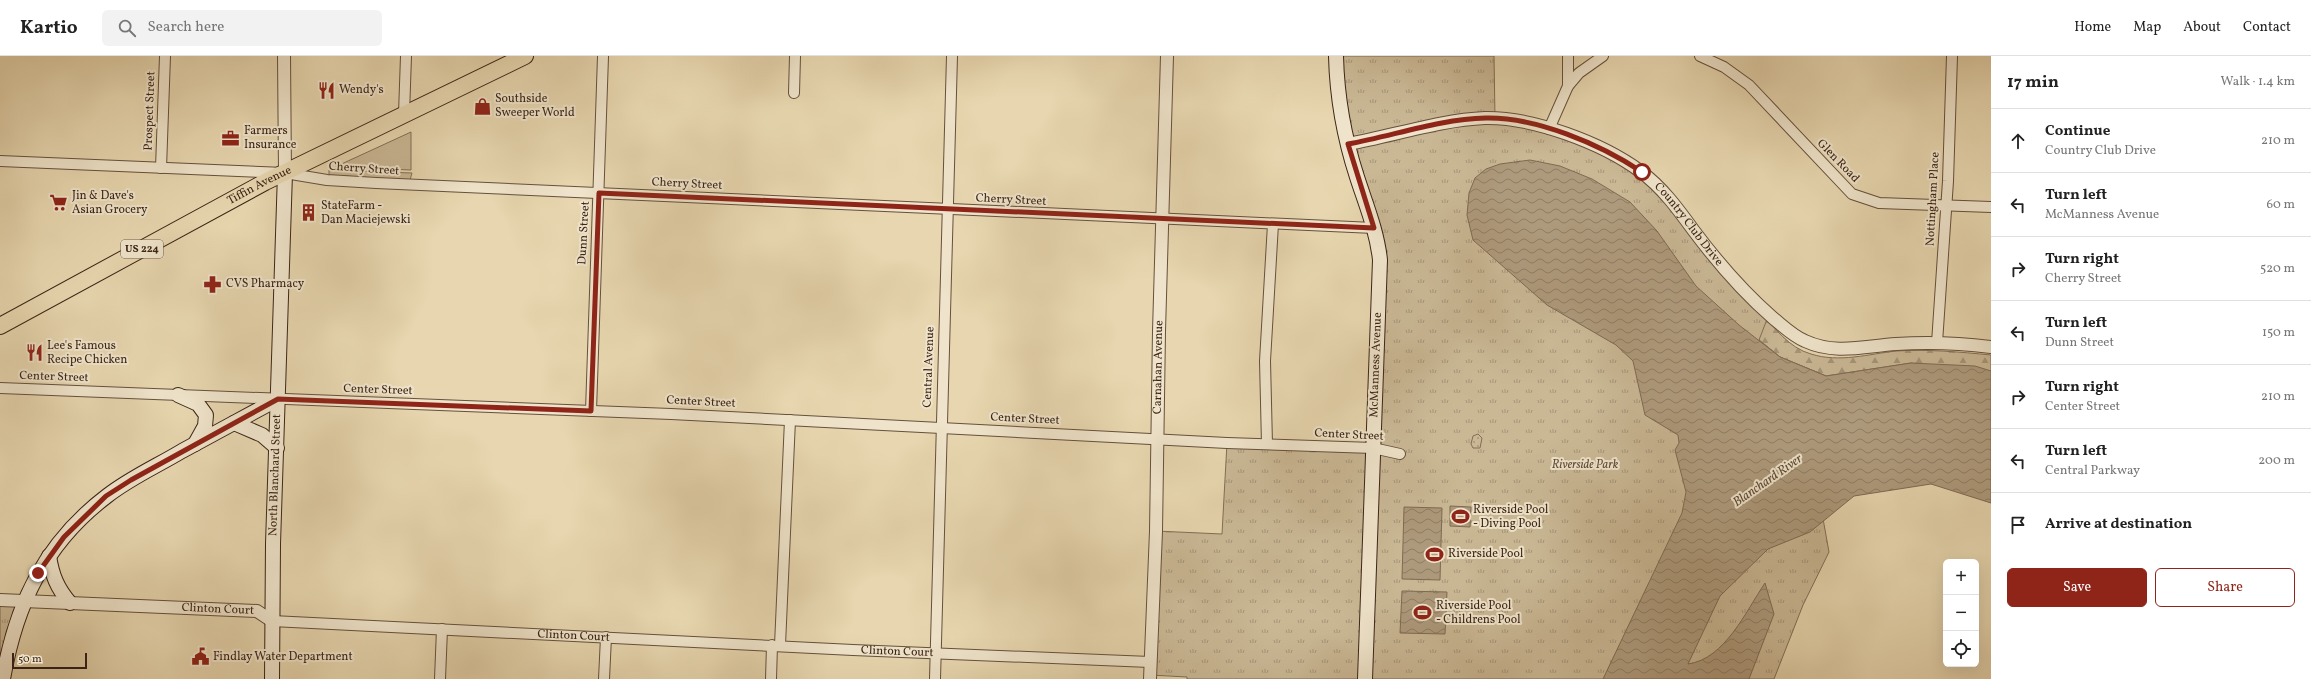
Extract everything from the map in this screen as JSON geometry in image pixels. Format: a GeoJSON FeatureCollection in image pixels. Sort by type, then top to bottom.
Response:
{"type":"FeatureCollection","features":[{"type":"Feature","properties":{"kind":"highway","name":"Tiffin Avenue"},"geometry":{"type":"LineString","coordinates":[[0,326],[285,172],[525,56]]}},
{"type":"Feature","properties":{"kind":"main road","name":"McManness Avenue"},"geometry":{"type":"LineString","coordinates":[[1336,56],[1340,112],[1348,144],[1374,228],[1380,260],[1365,679]]}},
{"type":"Feature","properties":{"kind":"main road","name":"North Blanchard Street"},"geometry":{"type":"LineString","coordinates":[[272,679],[272,621],[285,172]]}},
{"type":"Feature","properties":{"kind":"main road"},"geometry":{"type":"LineString","coordinates":[[178,395],[198,404],[206,415],[205,426],[195,445]]}},
{"type":"Feature","properties":{"kind":"main road"},"geometry":{"type":"LineString","coordinates":[[3,679],[15,626],[24,601],[48,556],[74,526],[106,496],[131,480],[278,399]]}},
{"type":"Feature","properties":{"kind":"main road"},"geometry":{"type":"LineString","coordinates":[[234,423],[262,436],[277,448]]}},
{"type":"Feature","properties":{"kind":"main road"},"geometry":{"type":"LineString","coordinates":[[48,556],[52,576],[59,590],[70,602]]}},
{"type":"Feature","properties":{"kind":"street","name":"Prospect Street"},"geometry":{"type":"LineString","coordinates":[[161,168],[165,56]]}},
{"type":"Feature","properties":{"kind":"street","name":"North Blanchard Street"},"geometry":{"type":"LineString","coordinates":[[284,56],[285,172]]}},
{"type":"Feature","properties":{"kind":"street"},"geometry":{"type":"LineString","coordinates":[[404,114],[406,56]]}},
{"type":"Feature","properties":{"kind":"street","name":"Dunn Street"},"geometry":{"type":"LineString","coordinates":[[591,411],[599,193],[602,56]]}},
{"type":"Feature","properties":{"kind":"street"},"geometry":{"type":"LineString","coordinates":[[794,92],[795,56]]}},
{"type":"Feature","properties":{"kind":"street","name":"Central Avenue"},"geometry":{"type":"LineString","coordinates":[[935,679],[952,56]]}},
{"type":"Feature","properties":{"kind":"street","name":"Carnahan Avenue"},"geometry":{"type":"LineString","coordinates":[[1150,679],[1156,531],[1162,220],[1167,56]]}},
{"type":"Feature","properties":{"kind":"street"},"geometry":{"type":"LineString","coordinates":[[1568,56],[1568,86]]}},
{"type":"Feature","properties":{"kind":"street"},"geometry":{"type":"LineString","coordinates":[[1549,129],[1568,86],[1579,73],[1603,56]]}},
{"type":"Feature","properties":{"kind":"street","name":"Glen Road"},"geometry":{"type":"LineString","coordinates":[[1700,56],[1724,67],[1748,85],[1852,194],[1879,203],[1991,207]]}},
{"type":"Feature","properties":{"kind":"street","name":"Nottingham Place"},"geometry":{"type":"LineString","coordinates":[[1937,343],[1946,205],[1952,56]]}},
{"type":"Feature","properties":{"kind":"street","name":"Country Club Drive"},"geometry":{"type":"LineString","coordinates":[[1348,144],[1436,125],[1484,118],[1516,121],[1549,129],[1616,156],[1642,172],[1669,197],[1737,285],[1799,338],[1817,346],[1844,350],[1895,344],[1937,343],[1991,347]]}},
{"type":"Feature","properties":{"kind":"street","name":"Cherry Street"},"geometry":{"type":"LineString","coordinates":[[0,161],[285,172],[327,180],[376,183],[1162,220],[1374,228]]}},
{"type":"Feature","properties":{"kind":"street"},"geometry":{"type":"LineString","coordinates":[[1267,444],[1265,361],[1273,224]]}},
{"type":"Feature","properties":{"kind":"street","name":"Center Street"},"geometry":{"type":"LineString","coordinates":[[0,388],[790,420],[1157,439],[1373,448],[1400,454]]}},
{"type":"Feature","properties":{"kind":"street"},"geometry":{"type":"LineString","coordinates":[[771,679],[776,645],[790,420]]}},
{"type":"Feature","properties":{"kind":"street","name":"Clinton Court"},"geometry":{"type":"LineString","coordinates":[[0,600],[257,610],[272,621],[1150,662]]}},
{"type":"Feature","properties":{"kind":"street"},"geometry":{"type":"LineString","coordinates":[[440,679],[442,629]]}},
{"type":"Feature","properties":{"kind":"street"},"geometry":{"type":"LineString","coordinates":[[604,679],[606,637]]}},
{"type":"Feature","properties":{"kind":"green space","name":"Riverside Park"},"geometry":{"type":"Polygon","coordinates":[[[1336,56],[1494,56],[1495,118],[1540,126],[1642,172],[1769,314],[1759,340],[1780,357],[1826,376],[1811,452],[1829,552],[1803,605],[1774,679],[1187,679],[1187,677],[1150,675],[1156,531],[1222,534],[1227,443],[1373,448],[1380,260],[1357,177],[1336,56]]]}},
{"type":"Feature","properties":{"kind":"green space"},"geometry":{"type":"Polygon","coordinates":[[[411,132],[411,170],[335,167],[411,132]]]}},
{"type":"Feature","properties":{"kind":"green space"},"geometry":{"type":"Polygon","coordinates":[[[329,170],[412,173],[410,180],[329,175],[329,170]]]}},
{"type":"Feature","properties":{"kind":"green space"},"geometry":{"type":"Polygon","coordinates":[[[1760,312],[1789,342],[1803,351],[1822,357],[1843,358],[1896,351],[1920,350],[1991,355],[1991,372],[1911,363],[1826,376],[1780,357],[1759,340],[1760,312]]]}},
{"type":"Feature","properties":{"kind":"green space"},"geometry":{"type":"Polygon","coordinates":[[[1478,434],[1482,438],[1480,448],[1473,448],[1471,444],[1473,436],[1478,434]]]}},
{"type":"Feature","properties":{"kind":"green space"},"geometry":{"type":"Polygon","coordinates":[[[0,600],[24,601],[0,679],[0,600]]]}},
{"type":"Feature","properties":{"kind":"water","name":"Blanchard River"},"geometry":{"type":"Polygon","coordinates":[[[1530,160],[1560,166],[1592,179],[1630,202],[1657,231],[1696,286],[1739,325],[1780,357],[1826,376],[1911,363],[1975,366],[1991,371],[1991,503],[1931,484],[1854,496],[1810,532],[1768,549],[1720,596],[1688,664],[1701,660],[1724,644],[1742,620],[1765,583],[1774,614],[1749,679],[1603,679],[1682,513],[1686,492],[1675,450],[1679,443],[1678,435],[1645,415],[1633,361],[1616,345],[1547,305],[1473,240],[1467,215],[1469,193],[1475,178],[1486,169],[1500,164],[1530,160]]]}},
{"type":"Feature","properties":{"kind":"water","name":"Riverside Pool - Diving Pool"},"geometry":{"type":"Polygon","coordinates":[[[1450,506],[1471,507],[1470,527],[1450,526],[1450,506]]]}},
{"type":"Feature","properties":{"kind":"water"},"geometry":{"type":"Polygon","coordinates":[[[1404,507],[1442,508],[1440,580],[1402,579],[1404,507]]]}},
{"type":"Feature","properties":{"kind":"water","name":"Riverside Pool - Childrens Pool"},"geometry":{"type":"Polygon","coordinates":[[[1402,591],[1447,592],[1445,634],[1400,633],[1402,591]]]}},
{"type":"Feature","properties":{"kind":"place","name":"Wendy's"},"geometry":{"type":"Point","coordinates":[326,90]}},
{"type":"Feature","properties":{"kind":"place","name":"Southside Sweeper World"},"geometry":{"type":"Point","coordinates":[482,106]}},
{"type":"Feature","properties":{"kind":"place","name":"Farmers Insurance"},"geometry":{"type":"Point","coordinates":[231,138]}},
{"type":"Feature","properties":{"kind":"place","name":"Jin & Dave's Asian Grocery"},"geometry":{"type":"Point","coordinates":[59,203]}},
{"type":"Feature","properties":{"kind":"place","name":"StateFarm - Dan Maciejewski"},"geometry":{"type":"Point","coordinates":[308,213]}},
{"type":"Feature","properties":{"kind":"place","name":"CVS Pharmacy"},"geometry":{"type":"Point","coordinates":[213,284]}},
{"type":"Feature","properties":{"kind":"place","name":"Lee's Famous Recipe Chicken"},"geometry":{"type":"Point","coordinates":[34,353]}},
{"type":"Feature","properties":{"kind":"place","name":"Riverside Pool - Diving Pool"},"geometry":{"type":"Point","coordinates":[1460,517]}},
{"type":"Feature","properties":{"kind":"place","name":"Riverside Pool"},"geometry":{"type":"Point","coordinates":[1435,554]}},
{"type":"Feature","properties":{"kind":"place","name":"Riverside Pool - Childrens Pool"},"geometry":{"type":"Point","coordinates":[1423,613]}},
{"type":"Feature","properties":{"kind":"place","name":"Findlay Water Department"},"geometry":{"type":"Point","coordinates":[200,657]}},
{"type":"Feature","properties":{"kind":"route"},"geometry":{"type":"LineString","coordinates":[[38,573],[50,554],[64,537],[106,496],[131,480],[278,399],[591,411],[599,193],[1162,220],[1374,228],[1348,144],[1436,125],[1484,118],[1516,121],[1549,129],[1594,145],[1623,159],[1642,172]]}}]}
